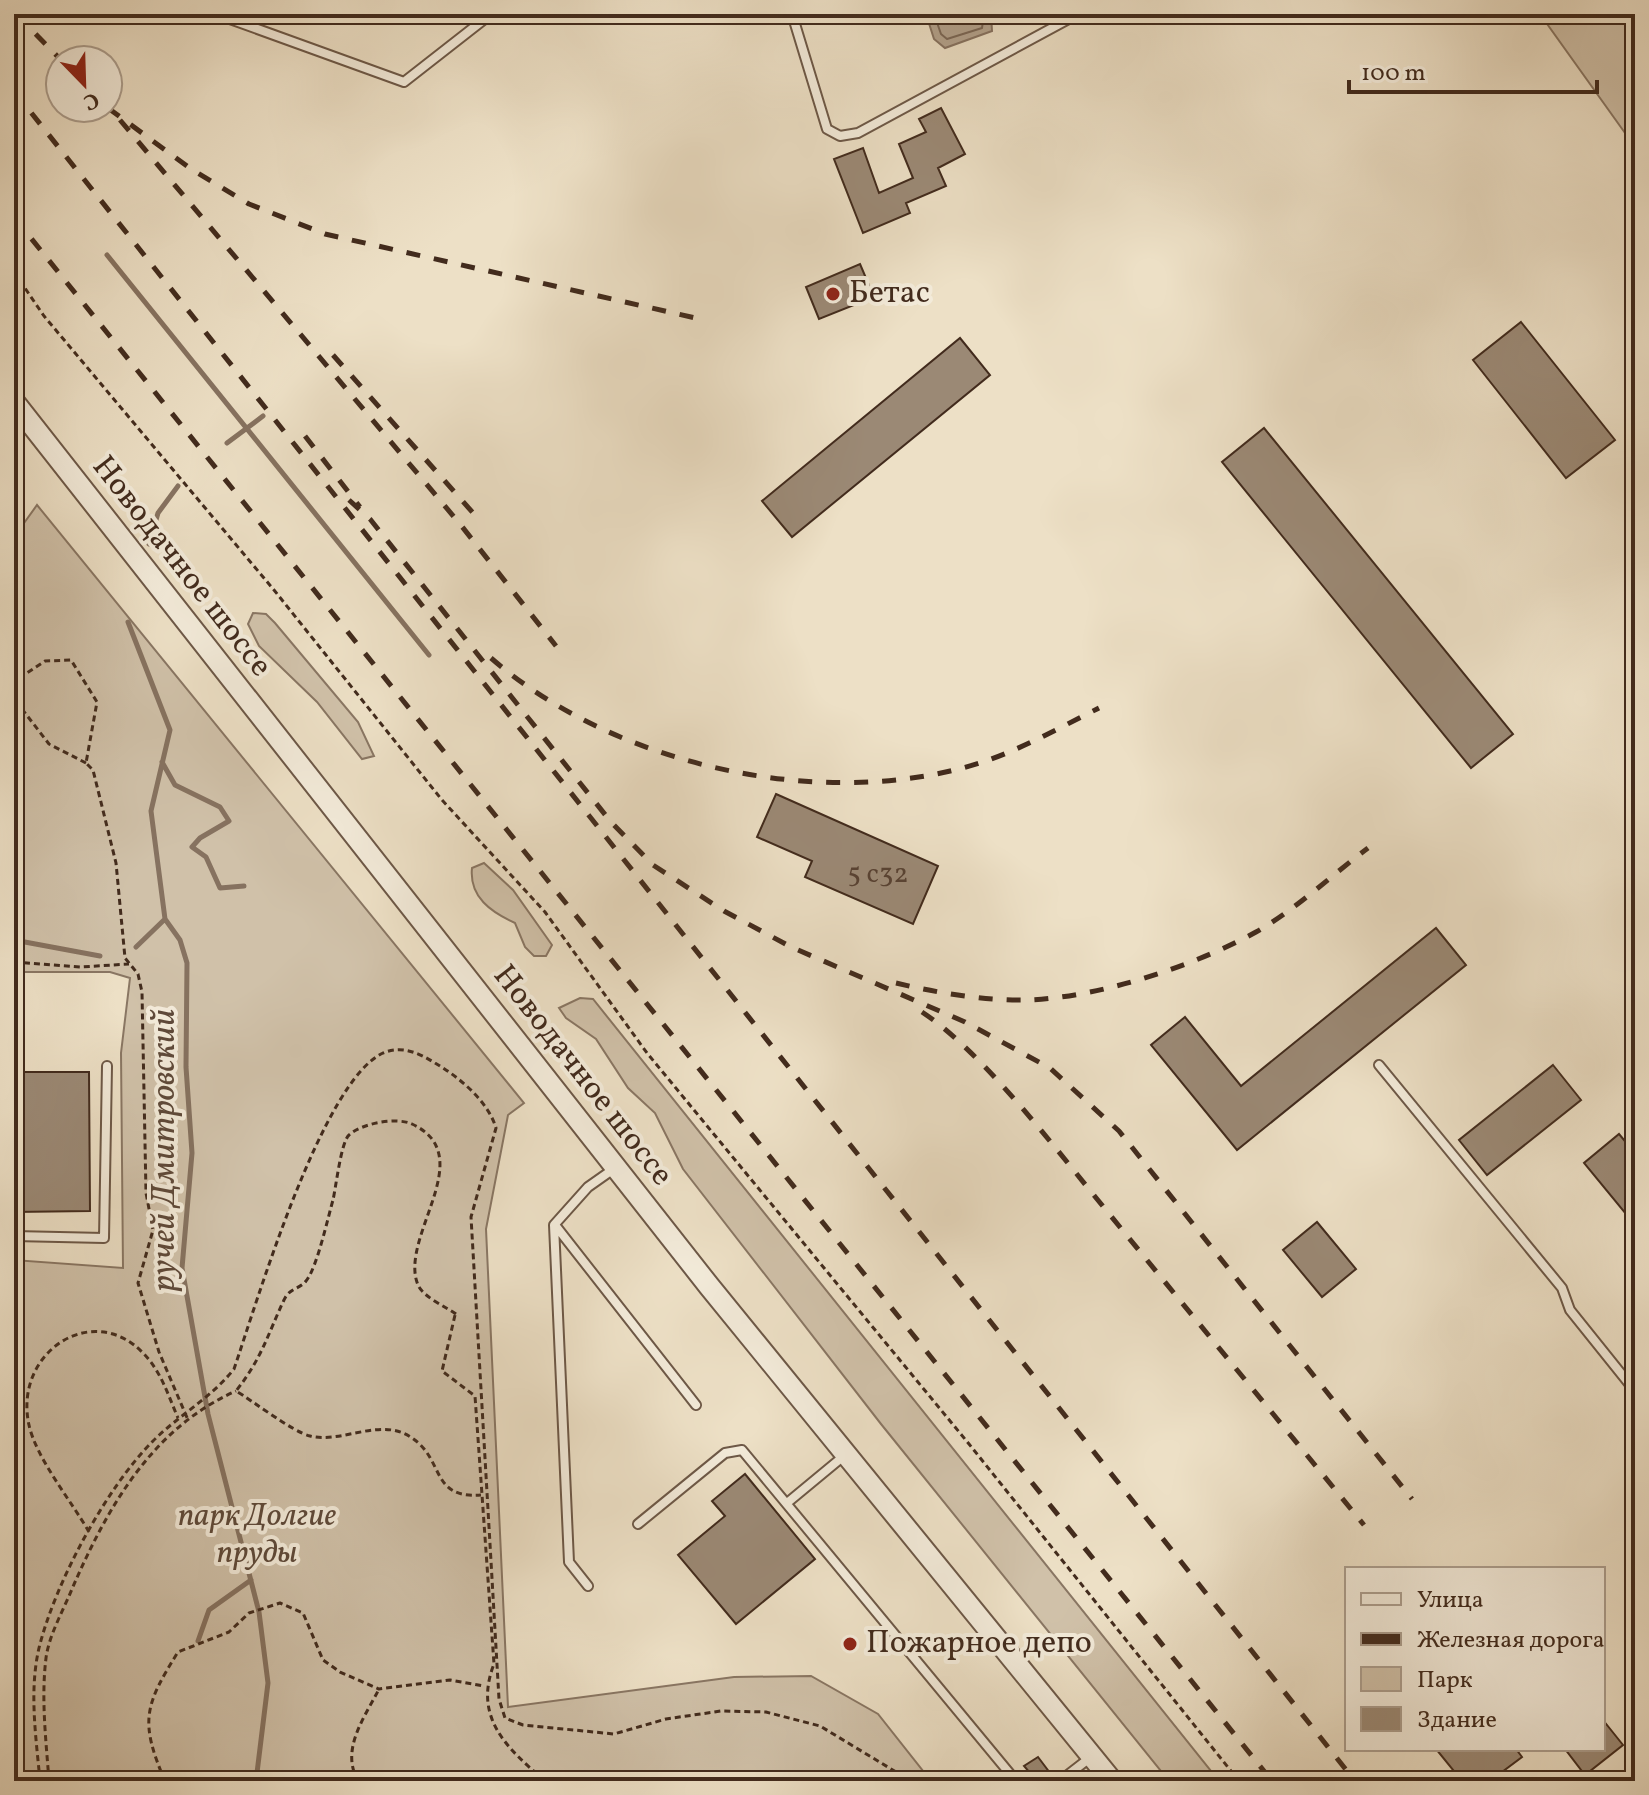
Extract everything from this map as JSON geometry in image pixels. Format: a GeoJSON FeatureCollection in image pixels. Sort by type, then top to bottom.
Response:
{"type":"FeatureCollection","features":[{"type":"Feature","properties":{"kind":"street","name":"Новодачное шоссе"},"geometry":{"type":"LineString","coordinates":[[14,402],[616,1167],[1112,1781]]}},
{"type":"Feature","properties":{"kind":"lane"},"geometry":{"type":"LineString","coordinates":[[216,14],[404,82],[491,14]]}},
{"type":"Feature","properties":{"kind":"lane"},"geometry":{"type":"LineString","coordinates":[[792,14],[827,129],[840,136],[858,133],[1078,14]]}},
{"type":"Feature","properties":{"kind":"lane"},"geometry":{"type":"LineString","coordinates":[[1379,1065],[1562,1288],[1570,1310],[1635,1391]]}},
{"type":"Feature","properties":{"kind":"lane"},"geometry":{"type":"LineString","coordinates":[[14,1236],[104,1238],[107,1066]]}},
{"type":"Feature","properties":{"kind":"lane"},"geometry":{"type":"LineString","coordinates":[[588,1586],[569,1562],[554,1225],[588,1187],[616,1167]]}},
{"type":"Feature","properties":{"kind":"lane"},"geometry":{"type":"LineString","coordinates":[[554,1225],[696,1405]]}},
{"type":"Feature","properties":{"kind":"lane"},"geometry":{"type":"LineString","coordinates":[[638,1524],[733,1449],[748,1455],[1016,1781]]}},
{"type":"Feature","properties":{"kind":"lane"},"geometry":{"type":"LineString","coordinates":[[787,1503],[846,1454]]}},
{"type":"Feature","properties":{"kind":"lane"},"geometry":{"type":"LineString","coordinates":[[1060,1781],[1092,1756]]}},
{"type":"Feature","properties":{"kind":"path"},"geometry":{"type":"LineString","coordinates":[[14,272],[44,316],[274,590],[442,800],[545,912],[647,1053],[969,1444],[1239,1781]]}},
{"type":"Feature","properties":{"kind":"path"},"geometry":{"type":"LineString","coordinates":[[86,763],[97,702],[71,660],[45,661],[18,679],[15,700],[49,744],[86,763],[93,770],[116,863],[122,901],[120,927],[129,964],[138,974],[142,992],[146,1193],[153,1230],[138,1283],[182,1413],[188,1420]]}},
{"type":"Feature","properties":{"kind":"path"},"geometry":{"type":"LineString","coordinates":[[14,962],[81,967],[129,964]]}},
{"type":"Feature","properties":{"kind":"path"},"geometry":{"type":"LineString","coordinates":[[40,1781],[33,1698],[39,1648],[89,1532],[110,1490],[182,1413],[215,1391],[234,1369],[311,1153],[358,1075],[381,1054],[395,1050],[418,1053],[445,1069],[476,1097],[492,1116],[496,1128],[471,1217],[487,1500],[497,1607],[499,1699],[505,1718],[523,1725],[614,1734],[666,1719],[721,1711],[766,1712],[820,1726],[911,1781]]}},
{"type":"Feature","properties":{"kind":"path"},"geometry":{"type":"LineString","coordinates":[[49,1781],[43,1712],[46,1655],[92,1543],[120,1493],[157,1446],[199,1410],[236,1391],[261,1358],[285,1296],[306,1281],[326,1226],[345,1141],[356,1131],[377,1123],[407,1121],[422,1128],[431,1138],[440,1182],[418,1238],[415,1255],[417,1283],[421,1290],[456,1314],[442,1371],[475,1396],[494,1664],[485,1687],[493,1723],[506,1748],[545,1781]]}},
{"type":"Feature","properties":{"kind":"path"},"geometry":{"type":"LineString","coordinates":[[89,1532],[41,1453],[29,1425],[28,1394],[34,1366],[52,1346],[81,1334],[105,1332],[142,1351],[160,1377],[178,1418]]}},
{"type":"Feature","properties":{"kind":"path"},"geometry":{"type":"LineString","coordinates":[[236,1391],[310,1436],[392,1428],[413,1438],[447,1490],[463,1496],[481,1495]]}},
{"type":"Feature","properties":{"kind":"path"},"geometry":{"type":"LineString","coordinates":[[165,1781],[149,1739],[147,1710],[178,1652],[229,1632],[249,1613],[280,1603],[303,1613],[323,1660],[340,1672],[379,1689],[450,1680],[472,1681],[485,1687]]}},
{"type":"Feature","properties":{"kind":"path"},"geometry":{"type":"LineString","coordinates":[[358,1781],[352,1755],[357,1729],[379,1689]]}},
{"type":"Feature","properties":{"kind":"green space"},"geometry":{"type":"Polygon","coordinates":[[[1540,14],[1635,14],[1635,147],[1540,14]]]}},
{"type":"Feature","properties":{"kind":"green space","name":"парк Долгие пруды"},"geometry":{"type":"Polygon","coordinates":[[[37,505],[524,1103],[508,1115],[486,1229],[508,1707],[734,1677],[811,1676],[878,1714],[931,1781],[14,1781],[14,1260],[123,1268],[121,1053],[130,978],[110,972],[14,972],[14,537],[37,505]]]}},
{"type":"Feature","properties":{"kind":"green space"},"geometry":{"type":"Polygon","coordinates":[[[253,613],[266,614],[275,623],[358,722],[374,756],[362,759],[317,702],[259,646],[248,624],[253,613]]]}},
{"type":"Feature","properties":{"kind":"green space"},"geometry":{"type":"Polygon","coordinates":[[[484,863],[513,890],[552,945],[546,956],[534,956],[525,947],[515,923],[490,908],[478,895],[472,868],[484,863]]]}},
{"type":"Feature","properties":{"kind":"green space"},"geometry":{"type":"Polygon","coordinates":[[[580,998],[593,999],[1219,1781],[1169,1781],[881,1424],[683,1169],[655,1113],[628,1088],[596,1039],[566,1018],[559,1008],[580,998]]]}},
{"type":"Feature","properties":{"kind":"water"},"geometry":{"type":"Polygon","coordinates":[[[926,14],[991,14],[992,31],[945,48],[934,39],[926,14]]]}},
{"type":"Feature","properties":{"kind":"building"},"geometry":{"type":"Polygon","coordinates":[[[941,108],[965,154],[938,168],[946,186],[906,203],[910,213],[863,233],[834,159],[863,148],[879,193],[913,178],[899,144],[926,132],[919,119],[941,108]]]}},
{"type":"Feature","properties":{"kind":"building"},"geometry":{"type":"Polygon","coordinates":[[[860,264],[874,297],[819,319],[806,287],[860,264]]]}},
{"type":"Feature","properties":{"kind":"building"},"geometry":{"type":"Polygon","coordinates":[[[1521,322],[1615,440],[1566,478],[1473,360],[1521,322]]]}},
{"type":"Feature","properties":{"kind":"building"},"geometry":{"type":"Polygon","coordinates":[[[960,338],[990,375],[792,537],[762,501],[960,338]]]}},
{"type":"Feature","properties":{"kind":"building"},"geometry":{"type":"Polygon","coordinates":[[[1264,428],[1513,734],[1471,768],[1222,462],[1264,428]]]}},
{"type":"Feature","properties":{"kind":"building"},"geometry":{"type":"Polygon","coordinates":[[[776,794],[938,866],[913,924],[805,877],[812,861],[757,837],[776,794]]]}},
{"type":"Feature","properties":{"kind":"building"},"geometry":{"type":"Polygon","coordinates":[[[1436,928],[1466,965],[1237,1150],[1151,1045],[1185,1017],[1241,1086],[1436,928]]]}},
{"type":"Feature","properties":{"kind":"building"},"geometry":{"type":"Polygon","coordinates":[[[1553,1065],[1581,1100],[1487,1175],[1459,1140],[1553,1065]]]}},
{"type":"Feature","properties":{"kind":"building"},"geometry":{"type":"Polygon","coordinates":[[[14,1072],[89,1072],[90,1211],[14,1212],[14,1072]]]}},
{"type":"Feature","properties":{"kind":"building"},"geometry":{"type":"Polygon","coordinates":[[[1619,1134],[1635,1153],[1635,1225],[1584,1163],[1619,1134]]]}},
{"type":"Feature","properties":{"kind":"building"},"geometry":{"type":"Polygon","coordinates":[[[1317,1222],[1356,1269],[1322,1297],[1283,1250],[1317,1222]]]}},
{"type":"Feature","properties":{"kind":"building"},"geometry":{"type":"Polygon","coordinates":[[[745,1474],[815,1559],[736,1624],[678,1555],[725,1516],[712,1501],[745,1474]]]}},
{"type":"Feature","properties":{"kind":"building"},"geometry":{"type":"Polygon","coordinates":[[[1605,1722],[1623,1745],[1585,1775],[1567,1751],[1605,1751],[1605,1722]]]}},
{"type":"Feature","properties":{"kind":"building"},"geometry":{"type":"Polygon","coordinates":[[[1438,1751],[1518,1751],[1522,1757],[1490,1781],[1462,1781],[1438,1751]]]}},
{"type":"Feature","properties":{"kind":"building"},"geometry":{"type":"Polygon","coordinates":[[[1038,1757],[1050,1773],[1037,1781],[1024,1766],[1038,1757]]]}},
{"type":"Feature","properties":{"kind":"waterway"},"geometry":{"type":"LineString","coordinates":[[107,255],[429,655]]}},
{"type":"Feature","properties":{"kind":"waterway","name":"ручей Дмитровский"},"geometry":{"type":"LineString","coordinates":[[227,443],[263,416]]}},
{"type":"Feature","properties":{"kind":"waterway","name":"ручей Дмитровский"},"geometry":{"type":"LineString","coordinates":[[149,544],[158,513],[178,486]]}},
{"type":"Feature","properties":{"kind":"waterway","name":"ручей Дмитровский"},"geometry":{"type":"LineString","coordinates":[[128,622],[170,730],[151,811],[165,919],[180,940],[187,963],[186,1067],[192,1153],[182,1268],[208,1414],[259,1612],[268,1683],[256,1781]]}},
{"type":"Feature","properties":{"kind":"waterway"},"geometry":{"type":"LineString","coordinates":[[162,762],[175,785],[220,807],[229,821],[200,838],[192,847],[206,857],[220,888],[244,886]]}},
{"type":"Feature","properties":{"kind":"waterway"},"geometry":{"type":"LineString","coordinates":[[136,947],[165,919]]}},
{"type":"Feature","properties":{"kind":"waterway"},"geometry":{"type":"LineString","coordinates":[[14,940],[100,956]]}},
{"type":"Feature","properties":{"kind":"waterway"},"geometry":{"type":"LineString","coordinates":[[198,1641],[209,1610],[251,1580]]}},
{"type":"Feature","properties":{"kind":"railway"},"geometry":{"type":"LineString","coordinates":[[16,14],[45,44]]}},
{"type":"Feature","properties":{"kind":"railway"},"geometry":{"type":"LineString","coordinates":[[14,91],[1355,1781]]}},
{"type":"Feature","properties":{"kind":"railway"},"geometry":{"type":"LineString","coordinates":[[124,120],[191,169],[249,204],[325,234],[700,319]]}},
{"type":"Feature","properties":{"kind":"railway"},"geometry":{"type":"LineString","coordinates":[[123,124],[460,524],[556,646]]}},
{"type":"Feature","properties":{"kind":"railway"},"geometry":{"type":"LineString","coordinates":[[14,217],[1272,1781]]}},
{"type":"Feature","properties":{"kind":"railway"},"geometry":{"type":"LineString","coordinates":[[333,355],[474,514]]}},
{"type":"Feature","properties":{"kind":"railway"},"geometry":{"type":"LineString","coordinates":[[305,436],[360,507]]}},
{"type":"Feature","properties":{"kind":"railway"},"geometry":{"type":"LineString","coordinates":[[349,500],[370,519],[611,822],[653,865],[724,911],[791,947],[965,1022],[1050,1068],[1119,1131],[1412,1499]]}},
{"type":"Feature","properties":{"kind":"railway"},"geometry":{"type":"LineString","coordinates":[[491,658],[541,696],[598,727],[660,752],[724,770],[791,780],[857,782],[922,777],[983,762],[1099,708]]}},
{"type":"Feature","properties":{"kind":"railway"},"geometry":{"type":"LineString","coordinates":[[896,983],[962,996],[1029,1000],[1086,993],[1146,978],[1204,957],[1256,932],[1299,903],[1368,848]]}},
{"type":"Feature","properties":{"kind":"railway"},"geometry":{"type":"LineString","coordinates":[[922,1012],[967,1050],[1014,1099],[1364,1525]]}},
{"type":"Feature","properties":{"kind":"place","name":"Бетас"},"geometry":{"type":"Point","coordinates":[833,294]}},
{"type":"Feature","properties":{"kind":"place","name":"Пожарное депо"},"geometry":{"type":"Point","coordinates":[850,1644]}}]}
